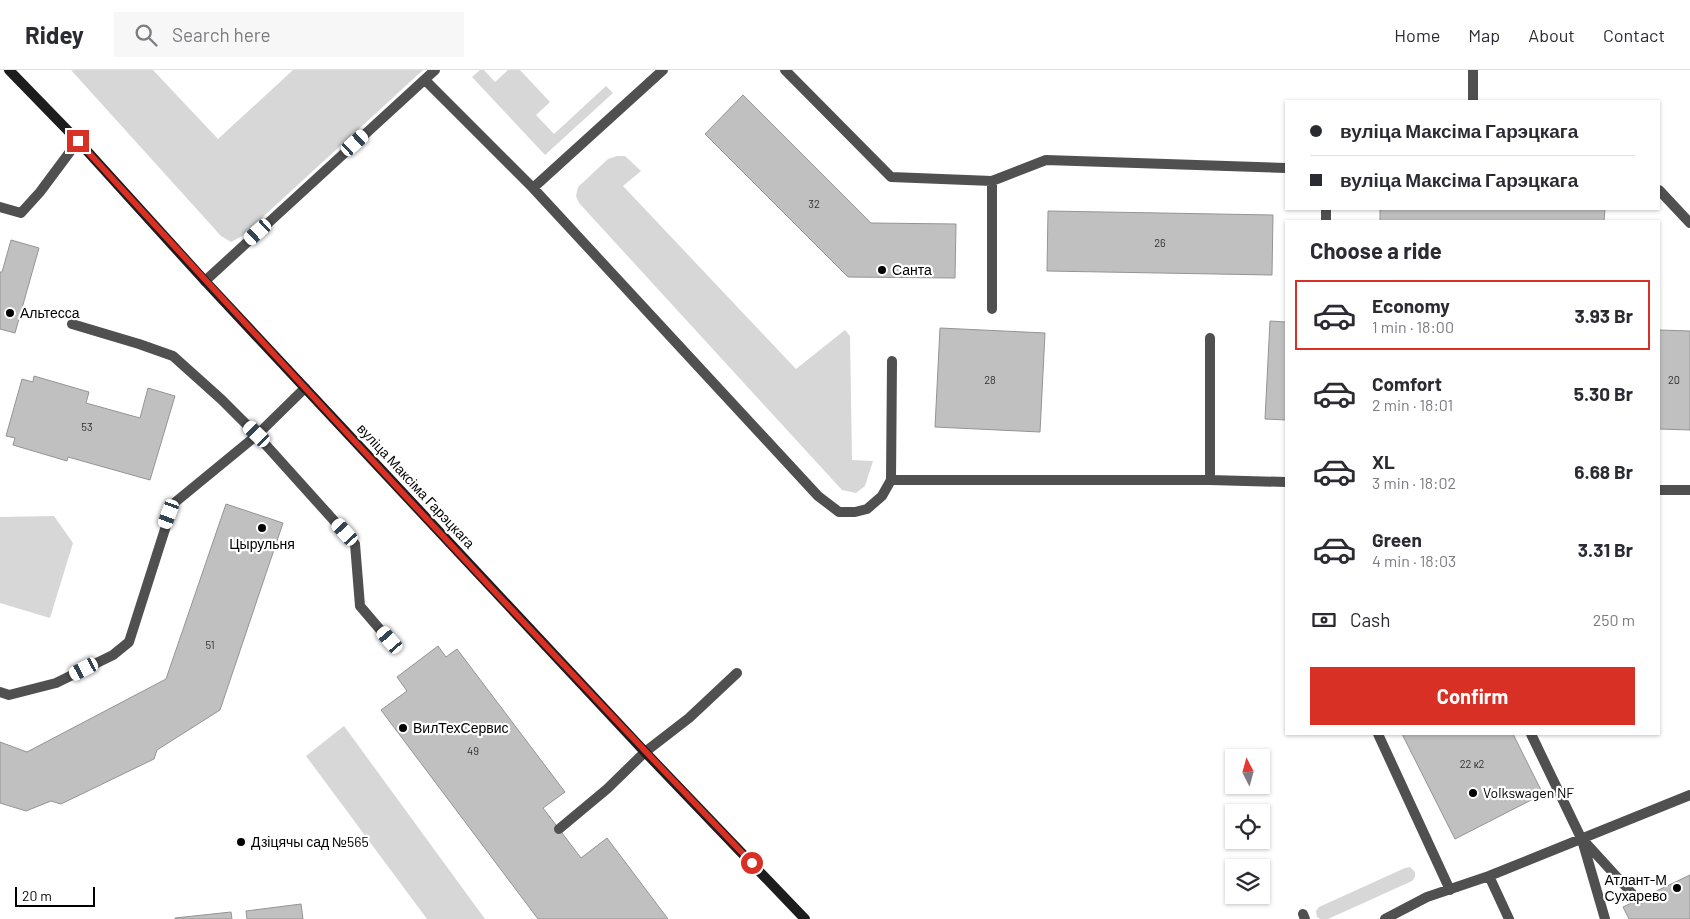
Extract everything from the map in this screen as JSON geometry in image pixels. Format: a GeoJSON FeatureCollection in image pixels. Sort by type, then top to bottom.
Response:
{"type":"FeatureCollection","features":[{"type":"Feature","properties":{"kind":"main road","name":"вуліца Максіма Гарэцкага"},"geometry":{"type":"LineString","coordinates":[[9,70],[78,141],[205,281],[645,752],[805,919]]}},
{"type":"Feature","properties":{"kind":"lane"},"geometry":{"type":"LineString","coordinates":[[205,281],[435,70]]}},
{"type":"Feature","properties":{"kind":"lane"},"geometry":{"type":"LineString","coordinates":[[533,188],[663,70]]}},
{"type":"Feature","properties":{"kind":"lane"},"geometry":{"type":"LineString","coordinates":[[785,70],[891,177],[992,181],[1046,160],[1285,168]]}},
{"type":"Feature","properties":{"kind":"lane"},"geometry":{"type":"LineString","coordinates":[[1473,70],[1473,100]]}},
{"type":"Feature","properties":{"kind":"lane"},"geometry":{"type":"LineString","coordinates":[[424,80],[533,188],[818,496],[840,512],[855,512],[867,509],[882,496],[891,480],[892,361]]}},
{"type":"Feature","properties":{"kind":"lane"},"geometry":{"type":"LineString","coordinates":[[0,207],[21,213],[40,192],[78,141]]}},
{"type":"Feature","properties":{"kind":"lane"},"geometry":{"type":"LineString","coordinates":[[992,181],[992,309]]}},
{"type":"Feature","properties":{"kind":"lane"},"geometry":{"type":"LineString","coordinates":[[1660,191],[1690,223]]}},
{"type":"Feature","properties":{"kind":"lane"},"geometry":{"type":"LineString","coordinates":[[72,324],[173,356],[257,434],[355,544],[360,606],[390,640]]}},
{"type":"Feature","properties":{"kind":"lane"},"geometry":{"type":"LineString","coordinates":[[1210,338],[1210,480]]}},
{"type":"Feature","properties":{"kind":"lane"},"geometry":{"type":"LineString","coordinates":[[0,692],[9,694],[56,683],[113,655],[129,642],[172,504],[257,434],[305,388]]}},
{"type":"Feature","properties":{"kind":"lane"},"geometry":{"type":"LineString","coordinates":[[891,480],[1210,480],[1285,482]]}},
{"type":"Feature","properties":{"kind":"lane"},"geometry":{"type":"LineString","coordinates":[[1660,490],[1690,490]]}},
{"type":"Feature","properties":{"kind":"lane"},"geometry":{"type":"LineString","coordinates":[[559,829],[607,789],[645,752],[689,718],[738,673]]}},
{"type":"Feature","properties":{"kind":"lane"},"geometry":{"type":"LineString","coordinates":[[1378,735],[1450,890]]}},
{"type":"Feature","properties":{"kind":"lane"},"geometry":{"type":"LineString","coordinates":[[1531,735],[1582,840],[1605,919]]}},
{"type":"Feature","properties":{"kind":"lane"},"geometry":{"type":"LineString","coordinates":[[1385,919],[1427,897],[1489,876],[1582,840],[1690,795]]}},
{"type":"Feature","properties":{"kind":"lane"},"geometry":{"type":"LineString","coordinates":[[1582,840],[1638,900]]}},
{"type":"Feature","properties":{"kind":"lane"},"geometry":{"type":"LineString","coordinates":[[1489,876],[1509,919]]}},
{"type":"Feature","properties":{"kind":"shaded area"},"geometry":{"type":"Polygon","coordinates":[[[71,70],[153,70],[218,139],[293,70],[423,70],[242,236],[231,242],[221,236],[71,70]]]}},
{"type":"Feature","properties":{"kind":"shaded area"},"geometry":{"type":"Polygon","coordinates":[[[480,70],[484,70],[495,82],[508,70],[520,70],[550,102],[536,115],[554,134],[606,86],[613,93],[545,155],[472,77],[480,70]]]}},
{"type":"Feature","properties":{"kind":"shaded area"},"geometry":{"type":"Polygon","coordinates":[[[625,156],[641,171],[623,186],[796,369],[845,330],[850,336],[852,460],[873,461],[865,486],[856,493],[842,490],[579,203],[576,196],[578,187],[608,159],[625,156]]]}},
{"type":"Feature","properties":{"kind":"shaded area"},"geometry":{"type":"Polygon","coordinates":[[[54,516],[73,543],[50,618],[0,603],[0,517],[54,516]]]}},
{"type":"Feature","properties":{"kind":"shaded area"},"geometry":{"type":"Polygon","coordinates":[[[344,726],[485,919],[427,919],[306,756],[344,726]]]}},
{"type":"Feature","properties":{"kind":"shaded area"},"geometry":{"type":"Polygon","coordinates":[[[1410,867],[1415,872],[1415,877],[1412,881],[1328,919],[1317,917],[1316,911],[1319,907],[1410,867]]]}},
{"type":"Feature","properties":{"kind":"building"},"geometry":{"type":"Polygon","coordinates":[[[743,95],[871,223],[956,224],[955,278],[848,277],[705,134],[743,95]]]}},
{"type":"Feature","properties":{"kind":"building"},"geometry":{"type":"Polygon","coordinates":[[[1380,210],[1605,210],[1604,220],[1380,220],[1380,210]]]}},
{"type":"Feature","properties":{"kind":"building"},"geometry":{"type":"Polygon","coordinates":[[[1048,211],[1273,215],[1272,275],[1047,271],[1048,211]]]}},
{"type":"Feature","properties":{"kind":"building"},"geometry":{"type":"Polygon","coordinates":[[[11,240],[39,248],[15,333],[0,329],[0,272],[2,272],[11,240]]]}},
{"type":"Feature","properties":{"kind":"building"},"geometry":{"type":"Polygon","coordinates":[[[1270,321],[1285,322],[1285,420],[1265,419],[1270,321]]]}},
{"type":"Feature","properties":{"kind":"building"},"geometry":{"type":"Polygon","coordinates":[[[940,328],[1045,333],[1040,432],[935,427],[940,328]]]}},
{"type":"Feature","properties":{"kind":"building"},"geometry":{"type":"Polygon","coordinates":[[[1660,330],[1690,331],[1690,430],[1660,429],[1660,330]]]}},
{"type":"Feature","properties":{"kind":"building"},"geometry":{"type":"Polygon","coordinates":[[[34,376],[89,392],[86,403],[140,418],[148,388],[175,396],[150,480],[68,457],[67,461],[13,445],[15,438],[6,436],[22,379],[33,382],[34,376]]]}},
{"type":"Feature","properties":{"kind":"building"},"geometry":{"type":"Polygon","coordinates":[[[226,504],[283,523],[220,710],[157,750],[154,759],[61,804],[51,801],[26,811],[0,803],[0,742],[27,752],[166,679],[226,504]]]}},
{"type":"Feature","properties":{"kind":"building"},"geometry":{"type":"Polygon","coordinates":[[[438,646],[446,657],[457,649],[565,792],[543,808],[581,858],[607,838],[668,919],[538,919],[381,710],[407,691],[397,677],[438,646]]]}},
{"type":"Feature","properties":{"kind":"building"},"geometry":{"type":"Polygon","coordinates":[[[1403,735],[1514,735],[1543,794],[1455,839],[1403,735]]]}},
{"type":"Feature","properties":{"kind":"building","name":"Атлант-М Сухарево"},"geometry":{"type":"Polygon","coordinates":[[[1690,875],[1690,919],[1629,919],[1623,907],[1690,875]]]}},
{"type":"Feature","properties":{"kind":"building"},"geometry":{"type":"Polygon","coordinates":[[[301,904],[303,919],[247,919],[246,911],[301,904]]]}},
{"type":"Feature","properties":{"kind":"building"},"geometry":{"type":"Polygon","coordinates":[[[231,912],[232,919],[175,919],[175,918],[231,912]]]}},
{"type":"Feature","properties":{"kind":"place","name":"Санта"},"geometry":{"type":"Point","coordinates":[882,270]}},
{"type":"Feature","properties":{"kind":"place","name":"Альтесса"},"geometry":{"type":"Point","coordinates":[10,313]}},
{"type":"Feature","properties":{"kind":"place","name":"Цырульня"},"geometry":{"type":"Point","coordinates":[262,528]}},
{"type":"Feature","properties":{"kind":"place","name":"ВилТехСервис"},"geometry":{"type":"Point","coordinates":[403,728]}},
{"type":"Feature","properties":{"kind":"place","name":"Volkswagen NF"},"geometry":{"type":"Point","coordinates":[1473,793]}},
{"type":"Feature","properties":{"kind":"place","name":"Дзіцячы сад №565"},"geometry":{"type":"Point","coordinates":[241,842]}},
{"type":"Feature","properties":{"kind":"place","name":"Атлант-М Сухарево"},"geometry":{"type":"Point","coordinates":[1677,888]}},
{"type":"Feature","properties":{"kind":"route"},"geometry":{"type":"LineString","coordinates":[[78,141],[205,281],[645,752],[752,863]]}}]}
